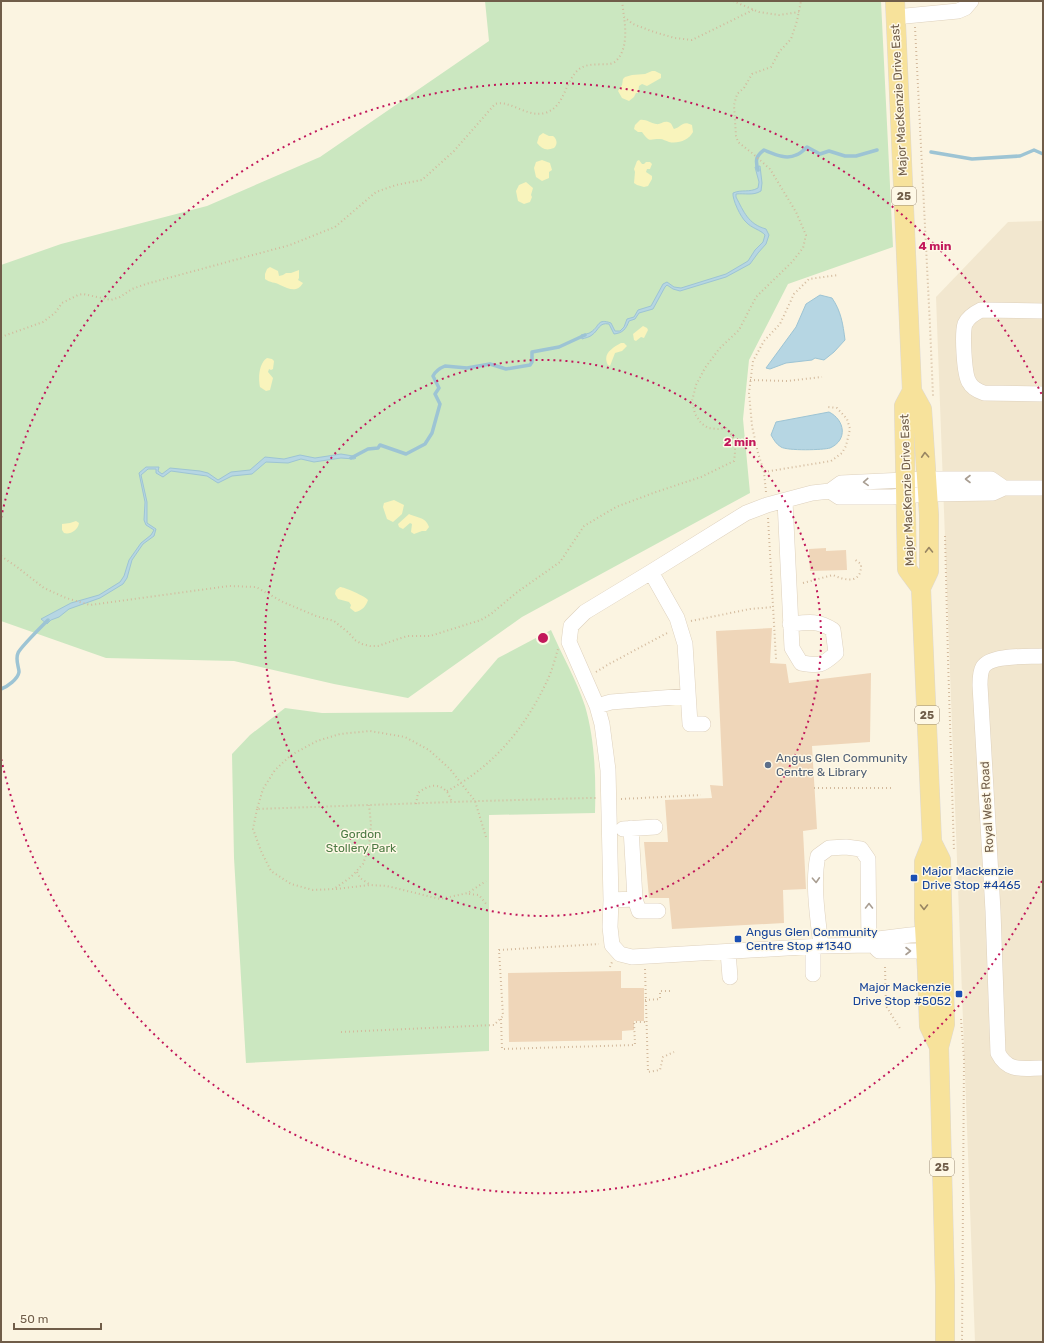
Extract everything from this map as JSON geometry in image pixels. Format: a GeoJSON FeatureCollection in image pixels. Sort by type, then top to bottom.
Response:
{"type":"FeatureCollection","features":[{"type":"Feature","properties":{"kind":"main road","name":"Major MacKenzie Drive East"},"geometry":{"type":"LineString","coordinates":[[895,9],[912,391],[922,409],[929,515],[930,571],[921,588],[932,842],[924,862],[934,942],[929,1026],[940,1048],[945,1342]]}},
{"type":"Feature","properties":{"kind":"main road","name":"Major MacKenzie Drive East"},"geometry":{"type":"LineString","coordinates":[[912,391],[904,406],[906,569],[921,588]]}},
{"type":"Feature","properties":{"kind":"street"},"geometry":{"type":"LineString","coordinates":[[895,9],[914,15],[958,11],[965,8],[971,1]]}},
{"type":"Feature","properties":{"kind":"street"},"geometry":{"type":"LineString","coordinates":[[1043,311],[986,310],[975,313],[968,318],[963,334],[968,382],[978,391],[984,393],[1043,394]]}},
{"type":"Feature","properties":{"kind":"street"},"geometry":{"type":"LineString","coordinates":[[934,942],[878,939],[872,946],[817,946],[632,957],[620,954],[612,945],[610,927],[611,900],[608,770],[603,732],[597,706],[569,642],[571,626],[585,612],[746,513],[767,505],[812,492],[830,491],[841,483],[905,488],[927,487],[993,494],[1004,488],[1043,488]]}},
{"type":"Feature","properties":{"kind":"street"},"geometry":{"type":"LineString","coordinates":[[785,501],[790,624]]}},
{"type":"Feature","properties":{"kind":"street"},"geometry":{"type":"LineString","coordinates":[[652,572],[677,618],[686,644],[690,724],[703,724]]}},
{"type":"Feature","properties":{"kind":"street","name":"Royal West Road"},"geometry":{"type":"LineString","coordinates":[[1043,656],[993,660],[983,667],[980,675],[980,685],[993,910],[998,1053],[1001,1060],[1017,1069],[1043,1068]]}},
{"type":"Feature","properties":{"kind":"street"},"geometry":{"type":"LineString","coordinates":[[597,706],[611,702],[688,696]]}},
{"type":"Feature","properties":{"kind":"street"},"geometry":{"type":"LineString","coordinates":[[610,829],[655,827]]}},
{"type":"Feature","properties":{"kind":"street"},"geometry":{"type":"LineString","coordinates":[[631,828],[635,899],[639,911],[658,911]]}},
{"type":"Feature","properties":{"kind":"street"},"geometry":{"type":"LineString","coordinates":[[813,974],[817,946],[818,917],[815,868],[818,856],[829,848],[846,847],[860,849],[868,859],[872,946]]}},
{"type":"Feature","properties":{"kind":"street"},"geometry":{"type":"LineString","coordinates":[[611,900],[635,899]]}},
{"type":"Feature","properties":{"kind":"street"},"geometry":{"type":"LineString","coordinates":[[728,952],[730,977]]}},
{"type":"Feature","properties":{"kind":"path"},"geometry":{"type":"LineString","coordinates":[[1,337],[43,322],[55,313],[62,303],[78,294],[111,300],[120,297],[132,289],[146,284],[290,245],[335,227],[376,192],[396,185],[422,180],[454,151],[495,104],[505,103],[521,111],[537,114],[546,113],[560,103],[578,70],[588,65],[611,64],[616,62],[623,51],[625,34],[622,1]]}},
{"type":"Feature","properties":{"kind":"path"},"geometry":{"type":"LineString","coordinates":[[733,1],[759,12],[779,15],[799,12]]}},
{"type":"Feature","properties":{"kind":"path"},"geometry":{"type":"LineString","coordinates":[[1,556],[18,567],[44,588],[66,598],[90,605],[229,586],[256,588],[283,602],[316,616],[334,621],[349,633],[354,640],[362,644],[378,646],[407,636],[430,636],[481,620],[560,562],[584,526],[616,507],[656,492],[701,478],[734,460],[736,450],[732,433],[726,428],[708,428],[701,423],[696,414],[692,401],[696,385],[705,368],[719,349],[739,330],[756,297],[792,262],[804,248],[806,234],[796,212],[770,169],[738,142],[736,136],[734,105],[737,94],[744,88],[752,74],[770,67],[779,52],[791,39],[801,1]]}},
{"type":"Feature","properties":{"kind":"path"},"geometry":{"type":"LineString","coordinates":[[624,17],[633,24],[654,32],[675,38],[692,40],[753,10]]}},
{"type":"Feature","properties":{"kind":"path"},"geometry":{"type":"LineString","coordinates":[[914,15],[930,326],[932,397]]}},
{"type":"Feature","properties":{"kind":"path"},"geometry":{"type":"LineString","coordinates":[[776,659],[764,472],[752,426],[749,393],[753,361],[764,341],[780,324],[794,294],[809,280],[838,274]]}},
{"type":"Feature","properties":{"kind":"path"},"geometry":{"type":"LineString","coordinates":[[750,380],[787,381],[822,377]]}},
{"type":"Feature","properties":{"kind":"path"},"geometry":{"type":"LineString","coordinates":[[764,472],[831,461],[842,453],[846,446],[850,429],[847,419],[837,408],[828,407]]}},
{"type":"Feature","properties":{"kind":"path"},"geometry":{"type":"LineString","coordinates":[[799,583],[833,575],[842,579],[852,580],[859,576],[862,571],[861,564],[854,559]]}},
{"type":"Feature","properties":{"kind":"path"},"geometry":{"type":"LineString","coordinates":[[447,791],[462,784],[493,759],[512,739],[528,717],[548,680],[558,647]]}},
{"type":"Feature","properties":{"kind":"path"},"geometry":{"type":"LineString","coordinates":[[486,837],[475,802],[450,769],[429,750],[405,738],[370,730],[340,734],[317,741],[291,755],[275,770],[263,789],[253,828],[261,851],[271,871],[291,884],[312,890],[370,885],[387,886],[440,898],[468,894],[479,895],[487,905]]}},
{"type":"Feature","properties":{"kind":"path"},"geometry":{"type":"LineString","coordinates":[[416,804],[418,793],[426,786],[437,785],[447,791],[452,802]]}},
{"type":"Feature","properties":{"kind":"path"},"geometry":{"type":"LineString","coordinates":[[814,788],[892,788]]}},
{"type":"Feature","properties":{"kind":"path"},"geometry":{"type":"LineString","coordinates":[[257,809],[701,795]]}},
{"type":"Feature","properties":{"kind":"path"},"geometry":{"type":"LineString","coordinates":[[334,889],[351,877],[363,864],[369,847],[371,824],[369,805]]}},
{"type":"Feature","properties":{"kind":"path"},"geometry":{"type":"LineString","coordinates":[[356,871],[360,878],[370,885]]}},
{"type":"Feature","properties":{"kind":"path"},"geometry":{"type":"LineString","coordinates":[[468,894],[486,881]]}},
{"type":"Feature","properties":{"kind":"path"},"geometry":{"type":"LineString","coordinates":[[612,945],[603,944],[592,946],[499,950],[503,1016],[501,1019],[502,1049],[635,1045],[634,1022],[646,1022]]}},
{"type":"Feature","properties":{"kind":"path"},"geometry":{"type":"LineString","coordinates":[[644,956],[648,1072],[660,1070],[663,1057],[674,1052]]}},
{"type":"Feature","properties":{"kind":"path"},"geometry":{"type":"LineString","coordinates":[[885,967],[886,1006],[900,1030]]}},
{"type":"Feature","properties":{"kind":"path"},"geometry":{"type":"LineString","coordinates":[[646,1000],[660,999],[660,991],[670,991]]}},
{"type":"Feature","properties":{"kind":"path"},"geometry":{"type":"LineString","coordinates":[[341,1032],[494,1025],[501,1019]]}},
{"type":"Feature","properties":{"kind":"shaded area"},"geometry":{"type":"Polygon","coordinates":[[[1043,221],[1043,1342],[975,1342],[936,297],[1008,222],[1043,221]]]}},
{"type":"Feature","properties":{"kind":"green space"},"geometry":{"type":"Polygon","coordinates":[[[485,1],[881,1],[893,247],[788,284],[749,360],[743,419],[750,493],[522,617],[408,698],[334,684],[234,661],[106,658],[1,621],[1,265],[61,244],[207,206],[320,157],[489,41],[485,1]]]}},
{"type":"Feature","properties":{"kind":"green space","name":"Gordon Stollery Park"},"geometry":{"type":"Polygon","coordinates":[[[551,630],[585,706],[593,746],[595,813],[489,815],[489,1051],[246,1063],[234,858],[232,754],[250,735],[285,708],[322,713],[452,712],[498,658],[551,630]]]}},
{"type":"Feature","properties":{"kind":"sand"},"geometry":{"type":"Polygon","coordinates":[[[652,71],[661,74],[661,78],[647,86],[642,84],[639,86],[638,93],[636,93],[629,101],[622,98],[618,91],[625,77],[645,74],[652,71]]]}},
{"type":"Feature","properties":{"kind":"sand"},"geometry":{"type":"Polygon","coordinates":[[[640,120],[654,124],[668,122],[674,129],[686,123],[692,125],[693,132],[689,137],[679,142],[669,142],[660,139],[650,140],[642,132],[638,132],[634,129],[635,125],[640,120]]]}},
{"type":"Feature","properties":{"kind":"sand"},"geometry":{"type":"Polygon","coordinates":[[[543,133],[553,136],[556,142],[554,148],[544,149],[537,143],[539,136],[543,133]]]}},
{"type":"Feature","properties":{"kind":"sand"},"geometry":{"type":"Polygon","coordinates":[[[542,160],[550,163],[552,170],[549,172],[549,178],[542,181],[536,177],[534,168],[536,162],[542,160]]]}},
{"type":"Feature","properties":{"kind":"sand"},"geometry":{"type":"Polygon","coordinates":[[[639,160],[642,164],[650,162],[652,164],[650,169],[647,169],[646,172],[652,176],[648,186],[644,187],[634,183],[634,169],[637,161],[639,160]]]}},
{"type":"Feature","properties":{"kind":"sand"},"geometry":{"type":"Polygon","coordinates":[[[526,182],[533,188],[530,202],[524,204],[518,201],[516,191],[519,185],[526,182]]]}},
{"type":"Feature","properties":{"kind":"sand"},"geometry":{"type":"Polygon","coordinates":[[[270,267],[278,271],[279,276],[299,270],[298,280],[303,283],[298,288],[293,289],[269,281],[265,279],[265,274],[267,269],[270,267]]]}},
{"type":"Feature","properties":{"kind":"sand"},"geometry":{"type":"Polygon","coordinates":[[[643,326],[648,330],[644,338],[641,337],[636,341],[634,340],[633,334],[643,326]]]}},
{"type":"Feature","properties":{"kind":"sand"},"geometry":{"type":"Polygon","coordinates":[[[621,343],[624,343],[627,346],[622,351],[615,353],[610,366],[608,365],[606,361],[607,355],[611,349],[621,343]]]}},
{"type":"Feature","properties":{"kind":"sand"},"geometry":{"type":"Polygon","coordinates":[[[267,358],[274,361],[273,369],[269,369],[268,372],[273,378],[270,390],[266,391],[260,387],[259,375],[262,363],[267,358]]]}},
{"type":"Feature","properties":{"kind":"sand"},"geometry":{"type":"Polygon","coordinates":[[[394,500],[404,505],[402,514],[393,522],[387,519],[383,507],[384,503],[394,500]]]}},
{"type":"Feature","properties":{"kind":"sand"},"geometry":{"type":"Polygon","coordinates":[[[409,514],[426,521],[429,527],[426,531],[414,534],[411,532],[412,524],[410,523],[403,529],[399,527],[398,524],[409,514]]]}},
{"type":"Feature","properties":{"kind":"sand"},"geometry":{"type":"Polygon","coordinates":[[[76,521],[79,523],[75,530],[71,533],[64,533],[62,530],[62,524],[76,521]]]}},
{"type":"Feature","properties":{"kind":"sand"},"geometry":{"type":"Polygon","coordinates":[[[340,587],[346,588],[366,598],[368,600],[365,606],[360,611],[355,612],[350,608],[351,605],[349,602],[338,599],[335,594],[336,590],[340,587]]]}},
{"type":"Feature","properties":{"kind":"water"},"geometry":{"type":"Polygon","coordinates":[[[760,166],[762,183],[761,191],[752,194],[736,194],[736,197],[747,217],[755,224],[766,229],[769,235],[766,244],[750,264],[726,277],[680,291],[667,285],[653,309],[639,313],[635,319],[629,321],[622,332],[614,334],[609,324],[603,324],[591,336],[582,339],[581,335],[590,333],[599,323],[603,321],[611,323],[615,331],[620,331],[624,327],[627,319],[634,317],[638,310],[651,306],[663,284],[667,282],[674,287],[681,288],[726,274],[748,261],[755,250],[763,242],[765,235],[744,220],[735,204],[733,193],[758,188],[759,182],[755,167],[760,166]]]}},
{"type":"Feature","properties":{"kind":"water"},"geometry":{"type":"Polygon","coordinates":[[[820,295],[832,298],[838,308],[845,340],[824,360],[815,358],[812,360],[786,363],[770,369],[766,368],[796,327],[806,304],[820,295]]]}},
{"type":"Feature","properties":{"kind":"water"},"geometry":{"type":"Polygon","coordinates":[[[829,412],[838,420],[842,430],[840,440],[830,448],[806,450],[785,448],[778,445],[771,435],[776,422],[829,412]]]}},
{"type":"Feature","properties":{"kind":"water"},"geometry":{"type":"Polygon","coordinates":[[[341,454],[356,458],[341,458],[314,462],[301,459],[288,463],[266,462],[252,474],[232,476],[218,483],[207,476],[171,471],[163,477],[156,473],[156,469],[148,469],[141,475],[147,502],[147,523],[156,529],[154,536],[143,544],[132,560],[127,578],[123,584],[100,598],[69,609],[47,624],[41,619],[71,603],[99,595],[120,582],[124,576],[129,560],[141,543],[151,535],[154,530],[146,525],[144,520],[145,502],[139,473],[146,467],[159,467],[158,471],[162,474],[170,468],[200,471],[208,473],[218,480],[231,472],[250,470],[265,457],[284,459],[300,455],[315,458],[341,454]]]}},
{"type":"Feature","properties":{"kind":"building"},"geometry":{"type":"Polygon","coordinates":[[[826,548],[826,551],[846,550],[847,570],[810,571],[809,549],[826,548]]]}},
{"type":"Feature","properties":{"kind":"building","name":"Angus Glen Community Centre & Library"},"geometry":{"type":"Polygon","coordinates":[[[772,628],[770,663],[786,664],[789,683],[871,673],[870,742],[812,746],[817,829],[803,831],[806,889],[783,890],[784,923],[672,929],[669,898],[649,898],[644,842],[668,842],[665,800],[712,798],[710,785],[723,786],[716,631],[772,628]]]}},
{"type":"Feature","properties":{"kind":"building"},"geometry":{"type":"Polygon","coordinates":[[[621,971],[621,988],[644,988],[644,1021],[634,1021],[634,1030],[622,1031],[622,1040],[509,1042],[508,973],[621,971]]]}},
{"type":"Feature","properties":{"kind":"waterway"},"geometry":{"type":"LineString","coordinates":[[758,170],[757,158],[764,150],[780,156],[788,157],[799,154],[807,147],[820,154],[829,151],[845,156],[856,156],[877,150]]}},
{"type":"Feature","properties":{"kind":"waterway"},"geometry":{"type":"LineString","coordinates":[[931,152],[972,159],[1020,156],[1034,150],[1043,154]]}},
{"type":"Feature","properties":{"kind":"waterway"},"geometry":{"type":"LineString","coordinates":[[351,458],[368,449],[378,448],[380,445],[406,454],[425,444],[432,433],[440,404],[435,394],[439,388],[433,376],[441,368],[445,366],[467,368],[490,364],[506,369],[530,365],[532,362],[532,352],[559,347],[585,335]]}},
{"type":"Feature","properties":{"kind":"waterway"},"geometry":{"type":"LineString","coordinates":[[1,689],[17,677],[19,672],[17,658],[18,653],[48,620]]}},
{"type":"Feature","properties":{"kind":"place","name":"Angus Glen Community Centre & Library"},"geometry":{"type":"Point","coordinates":[768,765]}},
{"type":"Feature","properties":{"kind":"place","name":"Major Mackenzie Drive Stop #4465"},"geometry":{"type":"Point","coordinates":[914,878]}},
{"type":"Feature","properties":{"kind":"place","name":"Angus Glen Community Centre Stop #1340"},"geometry":{"type":"Point","coordinates":[738,939]}},
{"type":"Feature","properties":{"kind":"place","name":"Major Mackenzie Drive Stop #5052"},"geometry":{"type":"Point","coordinates":[959,994]}}]}
